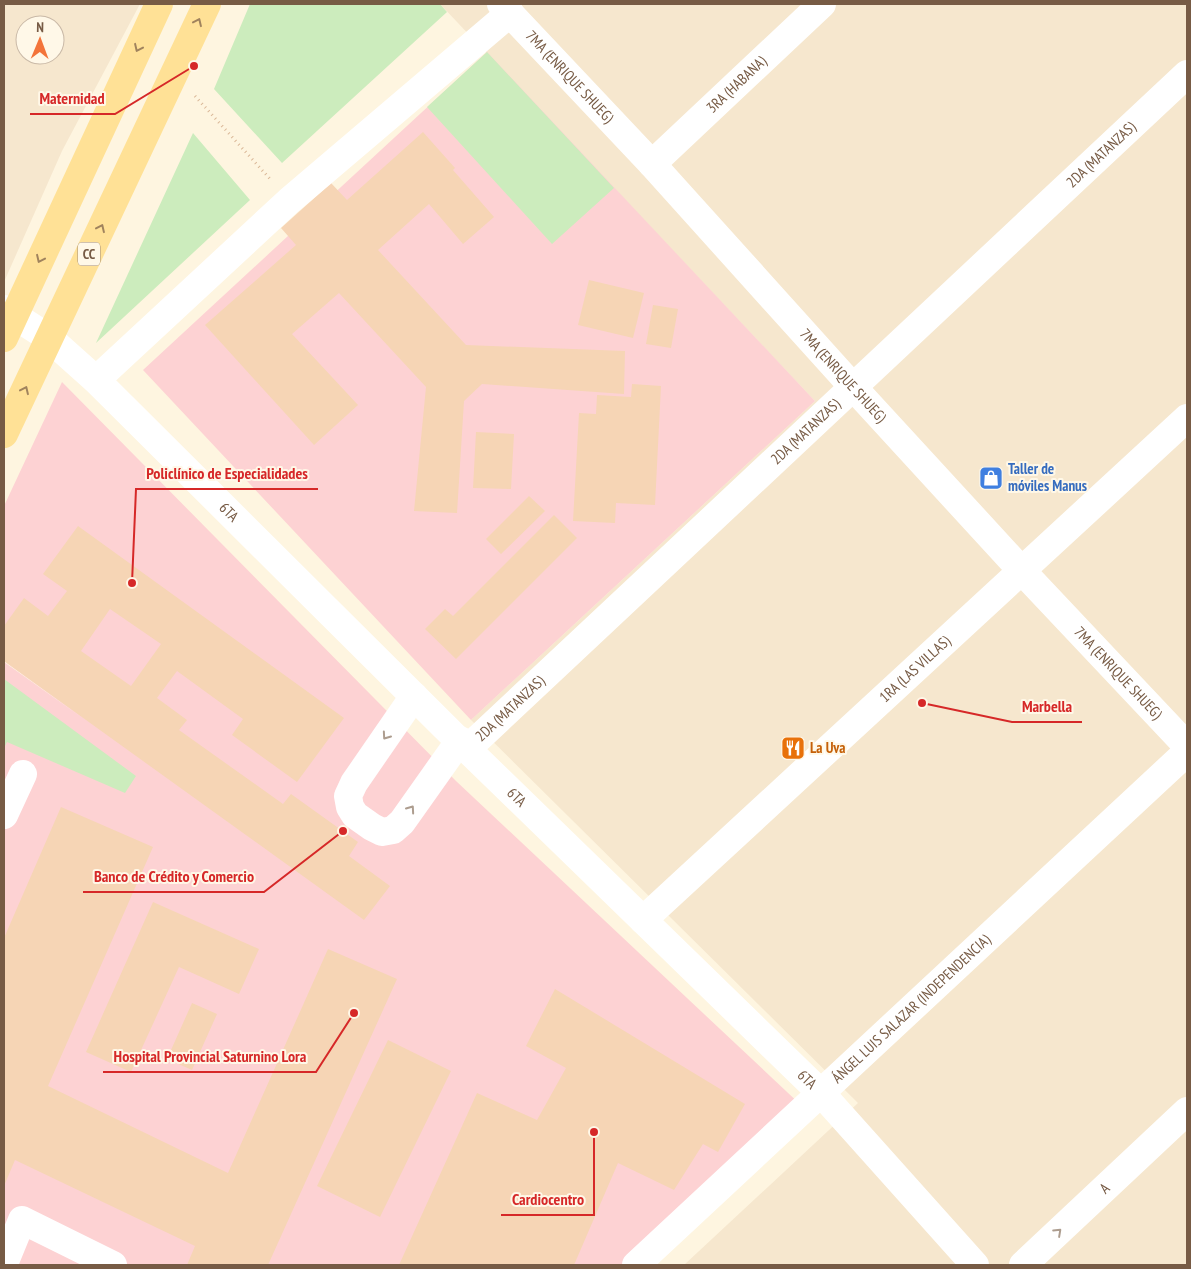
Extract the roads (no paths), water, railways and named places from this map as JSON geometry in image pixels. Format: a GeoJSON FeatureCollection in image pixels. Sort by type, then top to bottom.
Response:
{"type":"FeatureCollection","features":[{"type":"Feature","properties":{"kind":"main road"},"geometry":{"type":"LineString","coordinates":[[7,321],[158,4]]}},
{"type":"Feature","properties":{"kind":"main road","name":"CC"},"geometry":{"type":"LineString","coordinates":[[4,434],[207,4]]}},
{"type":"Feature","properties":{"kind":"street","name":"3RA (HABANA)"},"geometry":{"type":"LineString","coordinates":[[652,164],[822,4]]}},
{"type":"Feature","properties":{"kind":"street","name":"7MA (ENRIQUE SHUEG)"},"geometry":{"type":"LineString","coordinates":[[506,8],[652,164],[1022,571],[1187,746]]}},
{"type":"Feature","properties":{"kind":"street"},"geometry":{"type":"LineString","coordinates":[[96,380],[290,201],[506,8]]}},
{"type":"Feature","properties":{"kind":"street","name":"2DA (MATANZAS)"},"geometry":{"type":"LineString","coordinates":[[414,696],[354,783],[348,796],[350,806],[355,814],[382,832],[393,830],[402,822],[463,744],[853,387],[1187,74]]}},
{"type":"Feature","properties":{"kind":"street","name":"6TA"},"geometry":{"type":"LineString","coordinates":[[7,321],[49,338],[96,380],[414,696],[821,1093],[975,1265]]}},
{"type":"Feature","properties":{"kind":"street","name":"1RA (LAS VILLAS)"},"geometry":{"type":"LineString","coordinates":[[644,920],[1187,418]]}},
{"type":"Feature","properties":{"kind":"street","name":"ÁNGEL LUIS SALAZAR (INDEPENDENCIA)"},"geometry":{"type":"LineString","coordinates":[[636,1265],[1187,752]]}},
{"type":"Feature","properties":{"kind":"street"},"geometry":{"type":"LineString","coordinates":[[4,815],[23,774]]}},
{"type":"Feature","properties":{"kind":"street","name":"A"},"geometry":{"type":"LineString","coordinates":[[1023,1265],[1187,1111]]}},
{"type":"Feature","properties":{"kind":"street"},"geometry":{"type":"LineString","coordinates":[[4,1264],[22,1220],[113,1265]]}},
{"type":"Feature","properties":{"kind":"place","name":"Maternidad"},"geometry":{"type":"Point","coordinates":[194,66]}},
{"type":"Feature","properties":{"kind":"place","name":"Taller de móviles Manus"},"geometry":{"type":"Point","coordinates":[991,478]}},
{"type":"Feature","properties":{"kind":"place","name":"Policlínico de Especialidades"},"geometry":{"type":"Point","coordinates":[132,583]}},
{"type":"Feature","properties":{"kind":"place","name":"Marbella"},"geometry":{"type":"Point","coordinates":[922,703]}},
{"type":"Feature","properties":{"kind":"place","name":"La Uva"},"geometry":{"type":"Point","coordinates":[793,748]}},
{"type":"Feature","properties":{"kind":"place","name":"Banco de Crédito y Comercio"},"geometry":{"type":"Point","coordinates":[343,831]}},
{"type":"Feature","properties":{"kind":"place","name":"Hospital Provincial Saturnino Lora"},"geometry":{"type":"Point","coordinates":[354,1013]}},
{"type":"Feature","properties":{"kind":"place","name":"Cardiocentro"},"geometry":{"type":"Point","coordinates":[594,1132]}}]}
